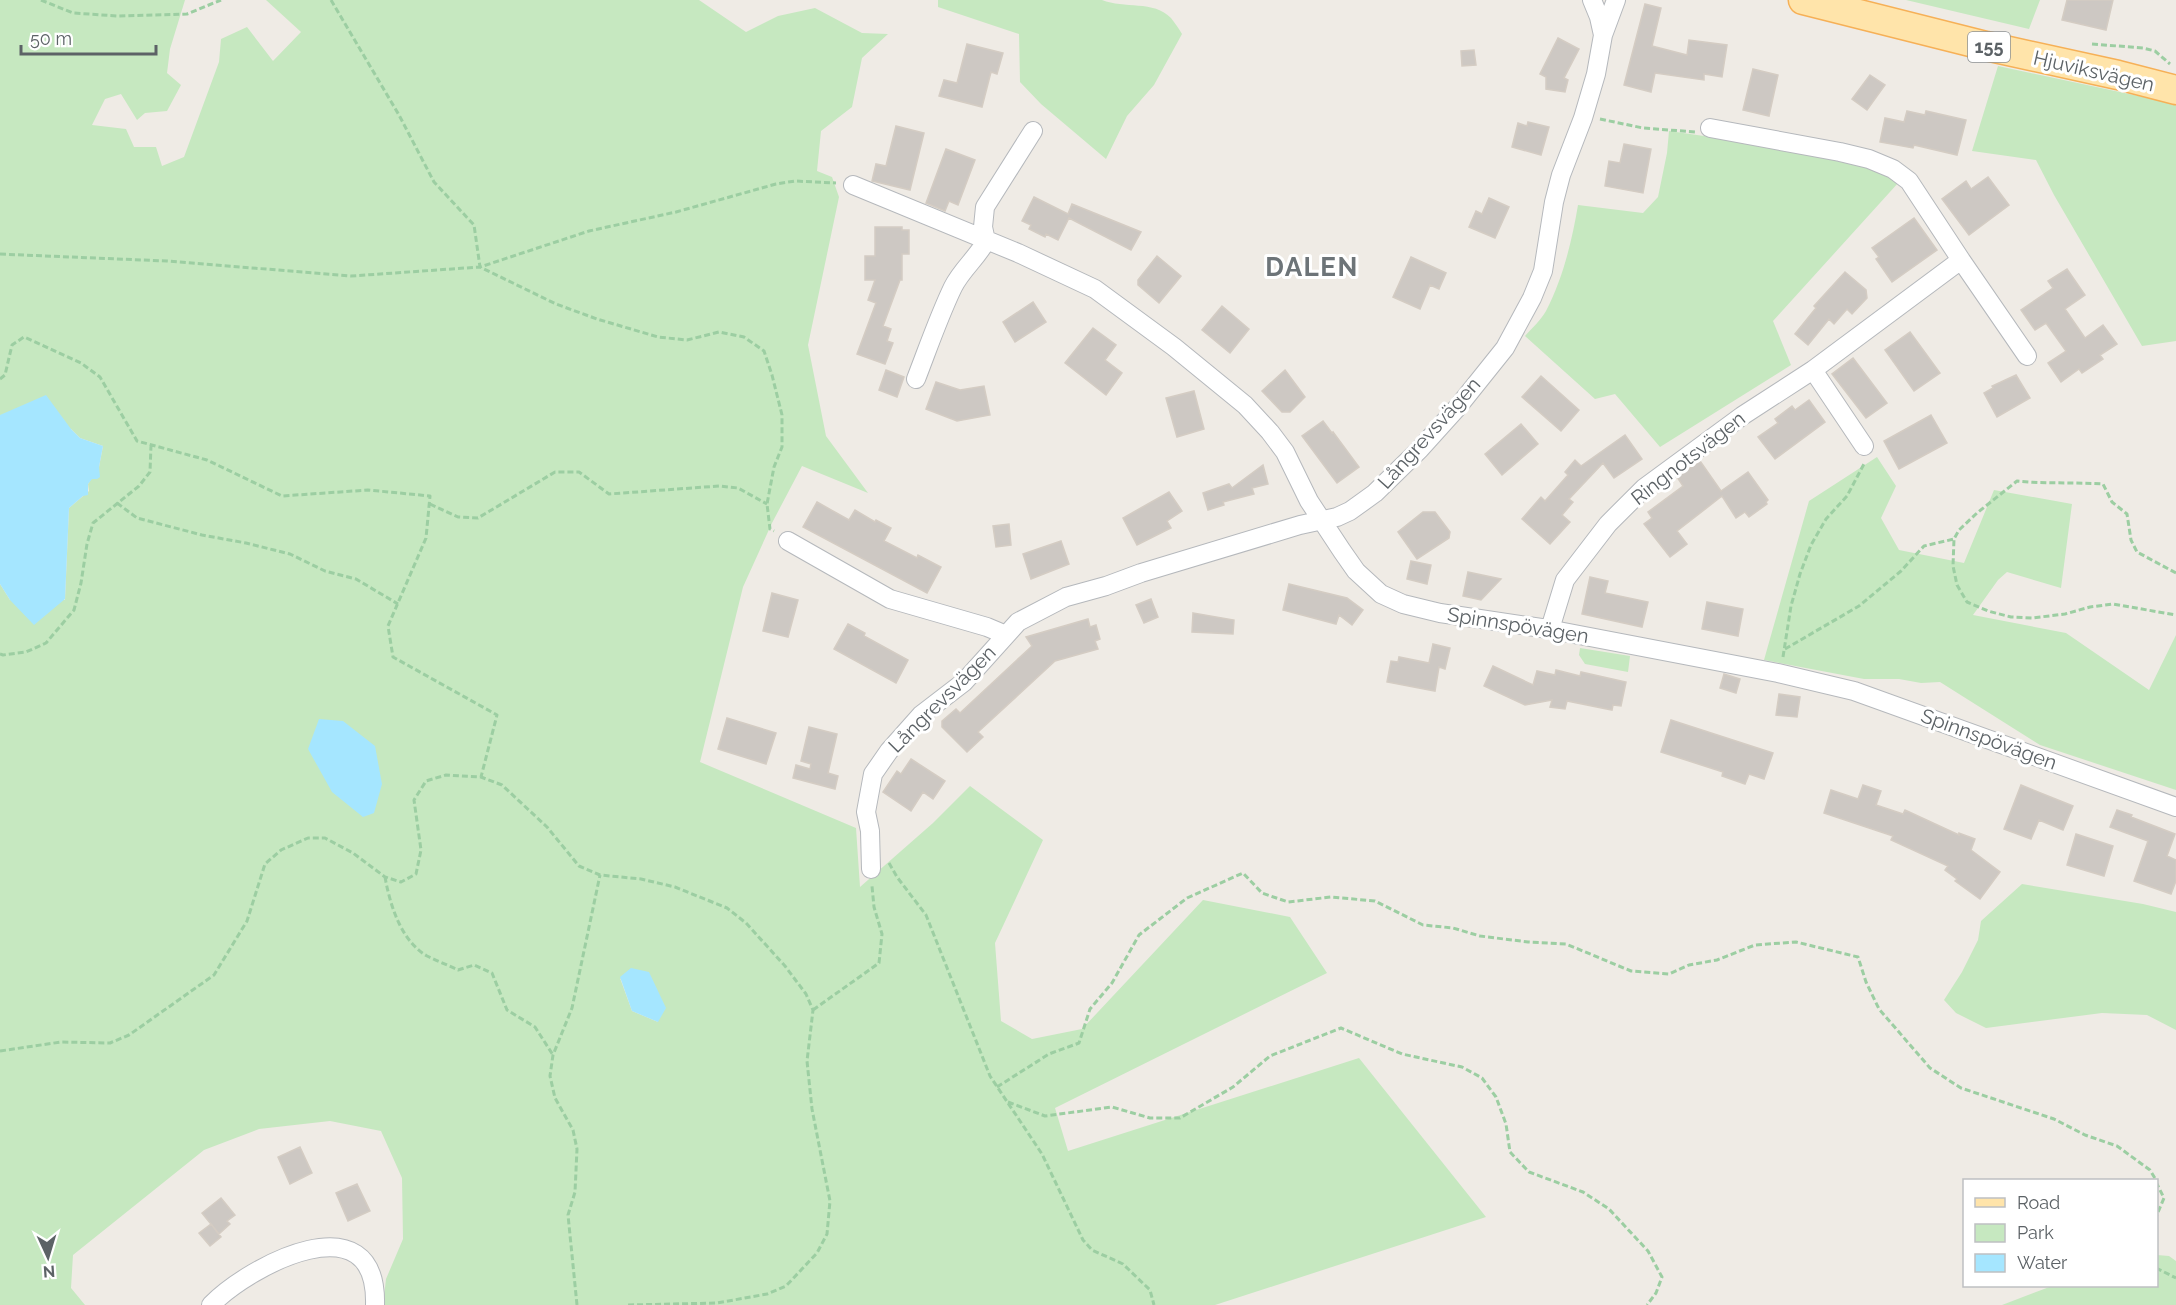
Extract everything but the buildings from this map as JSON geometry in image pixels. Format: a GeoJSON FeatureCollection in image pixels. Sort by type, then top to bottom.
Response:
{"type":"FeatureCollection","features":[{"type":"Feature","properties":{"kind":"main road","name":"Hjuviksvägen"},"geometry":{"type":"LineString","coordinates":[[1803,0],[2176,90]]}},
{"type":"Feature","properties":{"kind":"street","name":"Långrevsvägen"},"geometry":{"type":"LineString","coordinates":[[1592,0],[1603,35]]}},
{"type":"Feature","properties":{"kind":"street","name":"Långrevsvägen"},"geometry":{"type":"LineString","coordinates":[[871,869],[870,831],[866,812],[873,774],[889,751],[921,715],[964,682],[1018,622],[1066,597],[1350,511],[1375,493],[1420,450],[1457,408],[1505,348],[1532,298],[1543,271],[1554,202],[1561,175],[1584,115],[1596,74],[1603,35],[1616,0]]}},
{"type":"Feature","properties":{"kind":"street"},"geometry":{"type":"LineString","coordinates":[[1710,128],[1869,159],[1893,169],[1910,181],[2027,356]]}},
{"type":"Feature","properties":{"kind":"street"},"geometry":{"type":"LineString","coordinates":[[915,379],[954,285],[969,263],[980,253],[986,241],[983,227],[986,207],[1033,131]]}},
{"type":"Feature","properties":{"kind":"street","name":"Spinnspövägen"},"geometry":{"type":"LineString","coordinates":[[853,185],[1018,253],[1095,289],[1174,347],[1245,405],[1270,432],[1285,452],[1322,521],[1356,571],[1381,594],[1403,604],[1440,613],[1550,629],[1854,690],[2176,807]]}},
{"type":"Feature","properties":{"kind":"street","name":"Ringnotsvägen"},"geometry":{"type":"LineString","coordinates":[[1550,629],[1565,580],[1614,518],[1653,481],[1742,416],[1813,370],[1961,260]]}},
{"type":"Feature","properties":{"kind":"street"},"geometry":{"type":"LineString","coordinates":[[1813,370],[1864,446]]}},
{"type":"Feature","properties":{"kind":"street","name":"Långrevsvägen"},"geometry":{"type":"LineString","coordinates":[[788,541],[890,599],[1006,634]]}},
{"type":"Feature","properties":{"kind":"street"},"geometry":{"type":"LineString","coordinates":[[211,1305],[249,1274],[288,1255],[315,1249],[335,1248],[358,1254],[367,1265],[374,1287],[375,1305]]}},
{"type":"Feature","properties":{"kind":"path"},"geometry":{"type":"LineString","coordinates":[[41,0],[74,13],[117,16],[187,14],[221,0]]}},
{"type":"Feature","properties":{"kind":"path"},"geometry":{"type":"LineString","coordinates":[[331,0],[399,115],[434,182],[474,225],[480,267]]}},
{"type":"Feature","properties":{"kind":"path"},"geometry":{"type":"LineString","coordinates":[[2082,42],[2155,51],[2176,69]]}},
{"type":"Feature","properties":{"kind":"path"},"geometry":{"type":"LineString","coordinates":[[1584,115],[1665,131],[1702,132],[1710,128]]}},
{"type":"Feature","properties":{"kind":"path"},"geometry":{"type":"LineString","coordinates":[[0,254],[167,261],[351,276],[480,267],[589,231],[676,212],[776,184],[795,181],[853,185]]}},
{"type":"Feature","properties":{"kind":"path"},"geometry":{"type":"LineString","coordinates":[[480,267],[556,304],[597,319],[658,337],[687,340],[719,332],[744,337],[764,351],[782,415],[782,447],[774,467],[767,504],[770,529],[788,541]]}},
{"type":"Feature","properties":{"kind":"path"},"geometry":{"type":"LineString","coordinates":[[0,379],[5,375],[12,345],[24,337],[81,363],[100,377],[137,441],[207,460],[282,496],[368,490],[430,496],[426,538],[388,626],[393,657],[497,715],[481,777]]}},
{"type":"Feature","properties":{"kind":"path"},"geometry":{"type":"LineString","coordinates":[[0,654],[3,656],[26,652],[46,643],[74,610],[93,523],[139,486],[150,472],[151,445]]}},
{"type":"Feature","properties":{"kind":"path"},"geometry":{"type":"LineString","coordinates":[[1778,673],[1785,649],[1788,620],[1806,558],[1826,519],[1855,484],[1866,458],[1864,446]]}},
{"type":"Feature","properties":{"kind":"path"},"geometry":{"type":"LineString","coordinates":[[429,503],[458,517],[478,518],[555,472],[579,472],[609,494],[719,486],[738,488],[767,504]]}},
{"type":"Feature","properties":{"kind":"path"},"geometry":{"type":"LineString","coordinates":[[2176,573],[2164,564],[2137,552],[2131,540],[2127,514],[2112,502],[2103,484],[2077,482],[2042,484],[2017,481],[1977,513],[1959,530],[1954,539],[1953,566],[1957,585],[1967,602],[1988,612],[2011,617],[2032,618],[2065,615],[2090,607],[2112,604],[2176,615]]}},
{"type":"Feature","properties":{"kind":"path"},"geometry":{"type":"LineString","coordinates":[[117,503],[137,518],[290,554],[325,571],[356,579],[398,603]]}},
{"type":"Feature","properties":{"kind":"path"},"geometry":{"type":"LineString","coordinates":[[1785,649],[1859,606],[1900,571],[1924,546],[1954,539]]}},
{"type":"Feature","properties":{"kind":"path"},"geometry":{"type":"LineString","coordinates":[[0,1051],[62,1042],[110,1043],[129,1035],[214,975],[247,921],[266,864],[281,850],[308,838],[325,838],[353,853],[385,877],[401,882],[416,874],[421,850],[414,800],[426,781],[446,775],[481,777],[502,785],[548,827],[579,866],[600,875],[641,879],[675,887],[727,908],[746,923],[785,966],[806,994],[813,1010],[807,1061],[812,1109],[830,1201],[827,1234],[817,1253],[786,1286],[767,1294],[717,1303],[628,1305]]}},
{"type":"Feature","properties":{"kind":"path"},"geometry":{"type":"LineString","coordinates":[[870,831],[897,877],[926,915],[990,1076],[1042,1154],[1083,1240],[1092,1250],[1123,1264],[1150,1290],[1154,1305]]}},
{"type":"Feature","properties":{"kind":"path"},"geometry":{"type":"LineString","coordinates":[[813,1010],[879,963],[882,934],[874,907],[871,869]]}},
{"type":"Feature","properties":{"kind":"path"},"geometry":{"type":"LineString","coordinates":[[998,1087],[1049,1054],[1079,1042],[1090,1009],[1112,983],[1139,935],[1187,898],[1243,873],[1262,893],[1288,902],[1331,897],[1375,901],[1423,925],[1453,928],[1480,936],[1566,944],[1631,971],[1669,974],[1689,965],[1717,960],[1755,945],[1796,942],[1858,957],[1866,982],[1879,1009],[1930,1068],[1961,1088],[2054,1119],[2085,1135],[2117,1146],[2150,1170],[2155,1179]]}},
{"type":"Feature","properties":{"kind":"path"},"geometry":{"type":"LineString","coordinates":[[577,1305],[568,1215],[575,1192],[577,1149],[573,1130],[555,1098],[550,1076],[553,1055],[572,1008],[600,875]]}},
{"type":"Feature","properties":{"kind":"path"},"geometry":{"type":"LineString","coordinates":[[385,877],[389,902],[404,932],[425,955],[458,969],[474,965],[492,973],[507,1010],[535,1028],[553,1055]]}},
{"type":"Feature","properties":{"kind":"path"},"geometry":{"type":"LineString","coordinates":[[1008,1102],[1045,1116],[1112,1107],[1150,1118],[1180,1118],[1233,1087],[1270,1056],[1341,1028],[1402,1054],[1462,1067],[1482,1078],[1496,1097],[1506,1124],[1510,1152],[1529,1172],[1583,1192],[1609,1209],[1648,1251],[1662,1277],[1656,1293],[1647,1305]]}},
{"type":"Feature","properties":{"kind":"path"},"geometry":{"type":"LineString","coordinates":[[2158,1185],[2164,1198],[2158,1214]]}},
{"type":"Feature","properties":{"kind":"path"},"geometry":{"type":"LineString","coordinates":[[2158,1269],[2176,1278]]}},
{"type":"Feature","properties":{"kind":"green space"},"geometry":{"type":"Polygon","coordinates":[[[0,0],[185,0],[170,49],[167,73],[181,85],[167,111],[145,113],[137,120],[121,94],[105,99],[92,125],[126,129],[134,147],[156,147],[162,166],[184,157],[219,62],[221,39],[247,27],[273,61],[301,32],[266,0],[699,0],[746,32],[778,16],[815,8],[862,33],[888,34],[862,58],[852,107],[821,131],[817,171],[832,177],[839,197],[808,345],[826,436],[868,493],[802,466],[772,523],[743,587],[700,762],[856,828],[860,887],[933,823],[970,786],[1043,840],[995,943],[1001,1021],[1032,1039],[1082,1029],[1203,900],[1290,917],[1327,973],[1055,1108],[1068,1151],[1359,1058],[1486,1217],[1215,1305],[383,1305],[386,1279],[403,1239],[402,1178],[381,1131],[330,1121],[259,1129],[204,1150],[73,1255],[71,1288],[85,1305],[0,1305],[0,584],[10,600],[65,600],[69,508],[89,491],[88,484],[99,467],[103,446],[80,438],[71,429],[0,415],[0,0]],[[620,978],[632,1011],[658,1022],[620,978]]]}},
{"type":"Feature","properties":{"kind":"green space"},"geometry":{"type":"Polygon","coordinates":[[[938,0],[1102,0],[1164,12],[1182,34],[1154,85],[1127,116],[1106,159],[1041,104],[1020,82],[1019,34],[938,7],[938,0]]]}},
{"type":"Feature","properties":{"kind":"green space"},"geometry":{"type":"Polygon","coordinates":[[[1906,0],[2040,0],[2029,29],[1906,0]]]}},
{"type":"Feature","properties":{"kind":"green space"},"geometry":{"type":"Polygon","coordinates":[[[1998,66],[2176,104],[2176,341],[2142,346],[2036,160],[1972,151],[1998,66]]]}},
{"type":"Feature","properties":{"kind":"green space"},"geometry":{"type":"Polygon","coordinates":[[[1669,131],[1732,140],[1882,169],[1899,182],[1773,321],[1791,365],[1660,447],[1615,394],[1595,399],[1525,336],[1544,314],[1557,286],[1570,246],[1578,205],[1643,213],[1658,197],[1669,131]]]}},
{"type":"Feature","properties":{"kind":"green space"},"geometry":{"type":"Polygon","coordinates":[[[1877,457],[1896,486],[1881,518],[1899,550],[1964,563],[1994,490],[2072,504],[2061,588],[2007,572],[1998,580],[1973,615],[2066,633],[2149,690],[2176,635],[2176,790],[2040,745],[1940,682],[1864,679],[1764,660],[1809,501],[1877,457]]]}},
{"type":"Feature","properties":{"kind":"green space"},"geometry":{"type":"Polygon","coordinates":[[[1580,648],[1630,656],[1628,672],[1585,664],[1579,655],[1580,648]]]}},
{"type":"Feature","properties":{"kind":"green space"},"geometry":{"type":"Polygon","coordinates":[[[2022,884],[2143,904],[2176,912],[2176,1030],[2147,1015],[2102,1013],[1986,1028],[1956,1013],[1944,1000],[1962,972],[1978,940],[1981,921],[2022,884]]]}},
{"type":"Feature","properties":{"kind":"green space"},"geometry":{"type":"Polygon","coordinates":[[[2158,1255],[2169,1256],[2176,1261],[2176,1305],[2002,1305],[2049,1287],[2158,1287],[2158,1255]]]}},
{"type":"Feature","properties":{"kind":"water"},"geometry":{"type":"Polygon","coordinates":[[[46,395],[80,438],[103,446],[99,467],[100,477],[92,479],[88,484],[88,495],[83,496],[69,508],[65,599],[34,625],[10,600],[0,584],[0,415],[46,395]]]}},
{"type":"Feature","properties":{"kind":"water"},"geometry":{"type":"Polygon","coordinates":[[[319,719],[343,721],[375,746],[382,784],[374,813],[363,817],[332,792],[308,749],[319,719]]]}},
{"type":"Feature","properties":{"kind":"water"},"geometry":{"type":"Polygon","coordinates":[[[631,968],[649,972],[666,1008],[658,1022],[632,1011],[620,977],[631,968]]]}},
{"type":"Feature","properties":{"kind":"district","name":"DALEN"},"geometry":{"type":"Point","coordinates":[1312,267]}}]}
